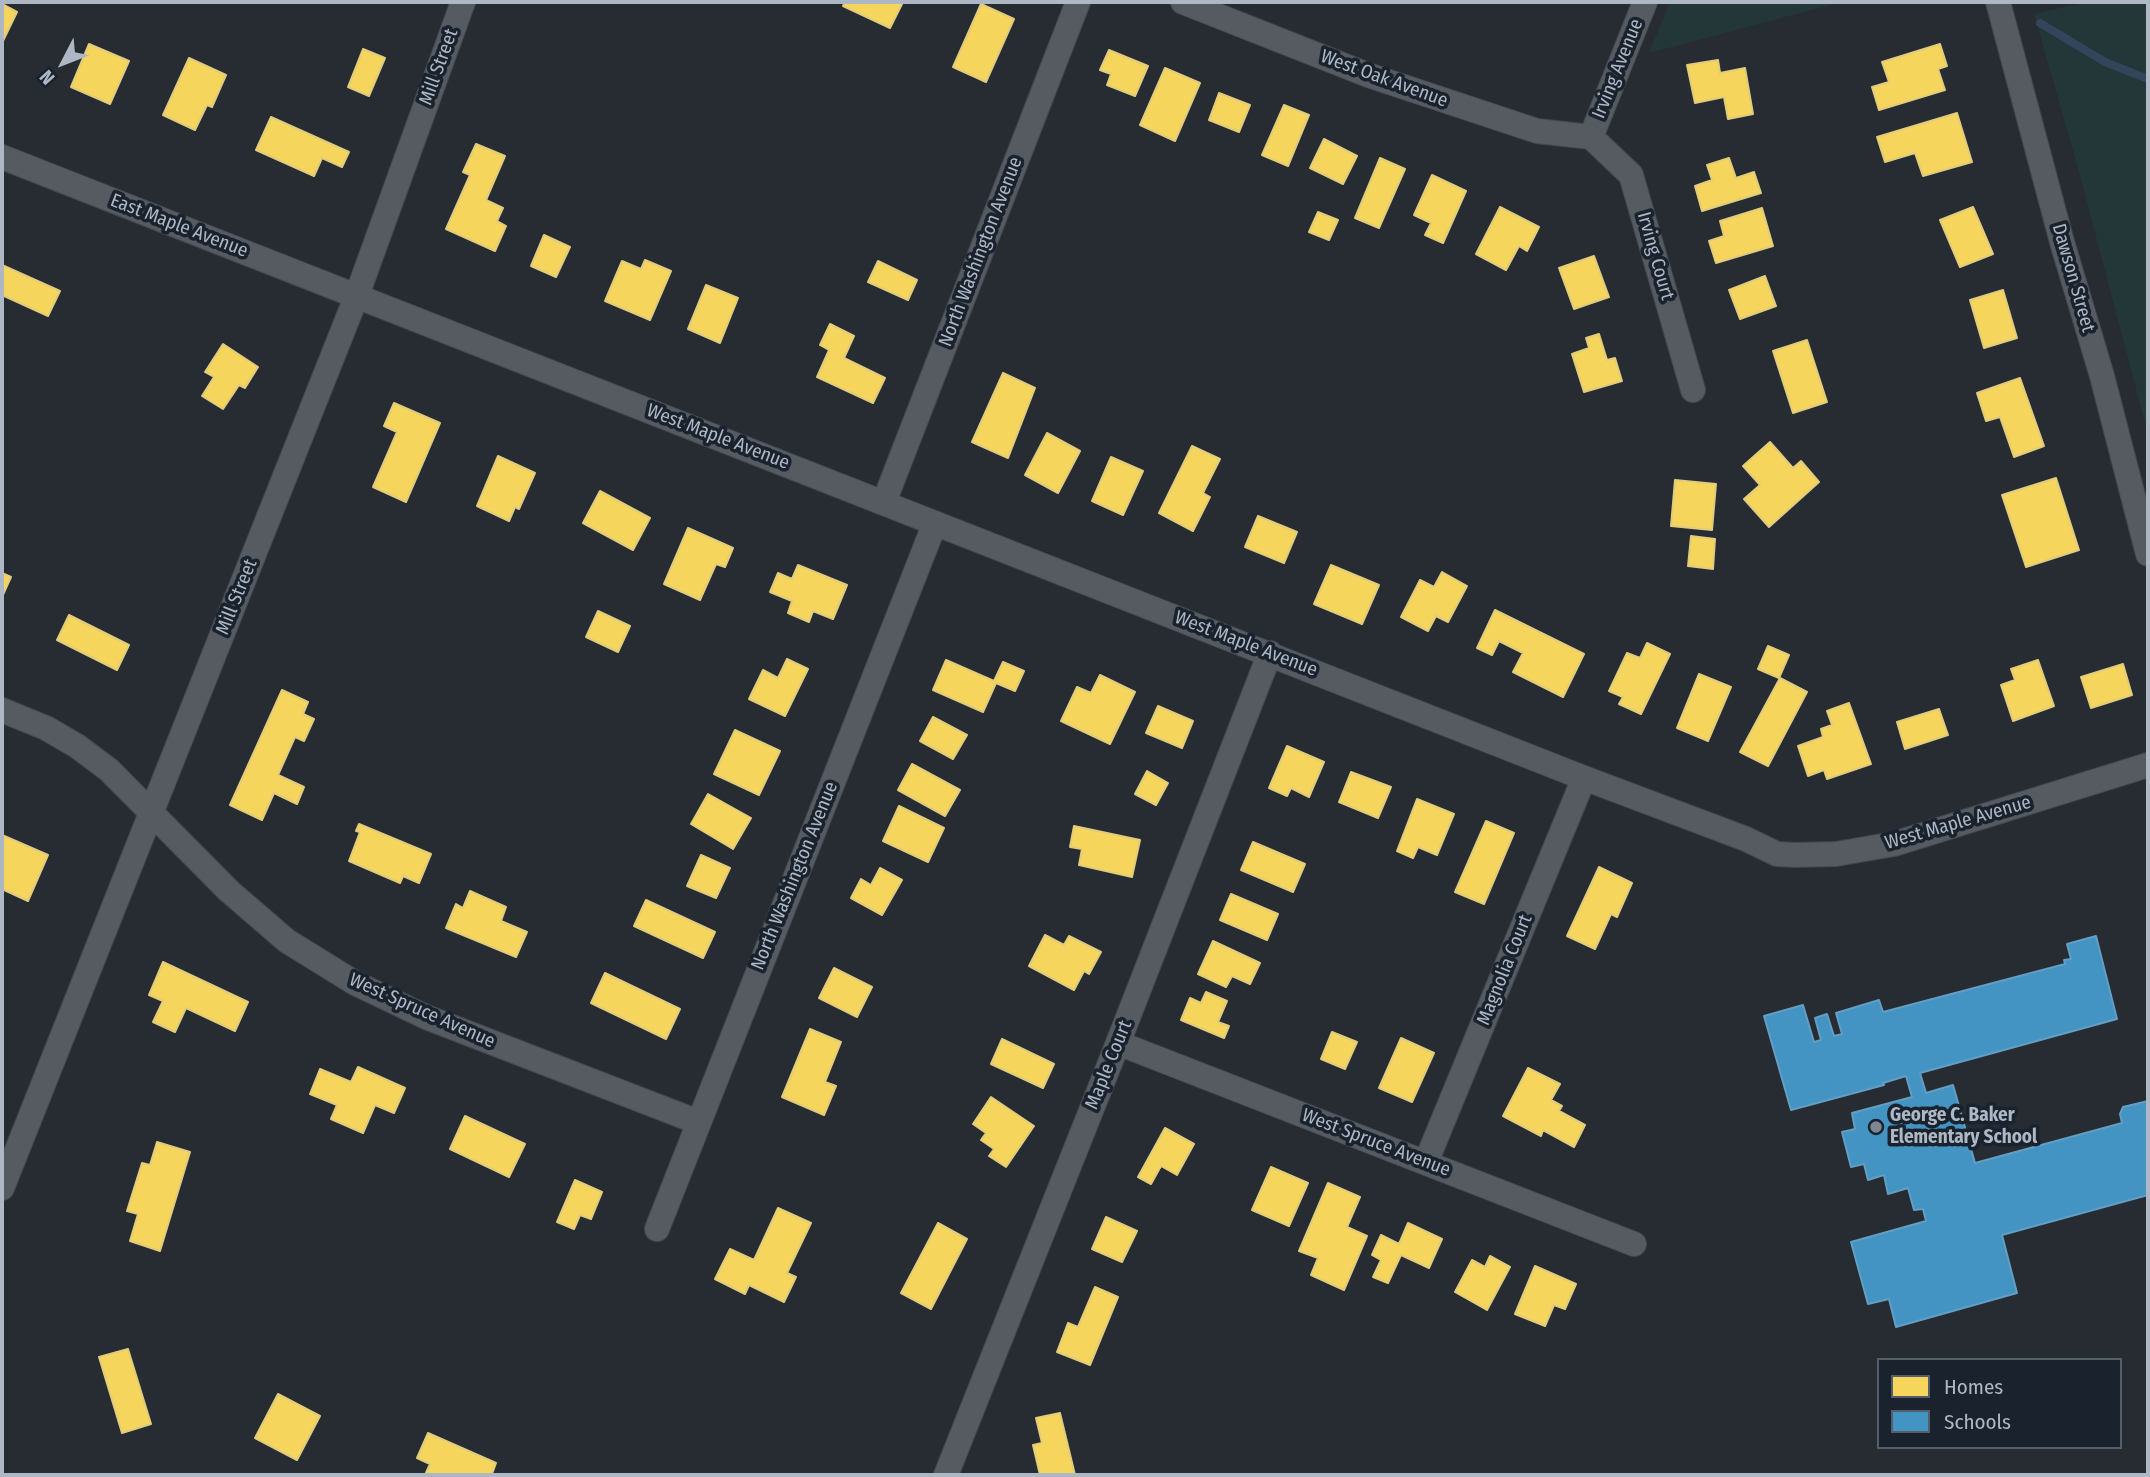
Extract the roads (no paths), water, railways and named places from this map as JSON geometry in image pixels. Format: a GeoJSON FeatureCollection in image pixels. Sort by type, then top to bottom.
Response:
{"type":"FeatureCollection","features":[{"type":"Feature","properties":{"kind":"street","name":"Mill Street"},"geometry":{"type":"LineString","coordinates":[[2,1188],[357,295],[463,2]]}},
{"type":"Feature","properties":{"kind":"street","name":"North Washington Avenue"},"geometry":{"type":"LineString","coordinates":[[884,502],[1077,2]]}},
{"type":"Feature","properties":{"kind":"street","name":"West Oak Avenue"},"geometry":{"type":"LineString","coordinates":[[1183,2],[1368,75],[1524,127],[1591,137]]}},
{"type":"Feature","properties":{"kind":"street","name":"Irving Avenue"},"geometry":{"type":"LineString","coordinates":[[1591,137],[1645,2]]}},
{"type":"Feature","properties":{"kind":"street","name":"Dawson Street"},"geometry":{"type":"LineString","coordinates":[[1998,2],[2062,242],[2102,376],[2148,554]]}},
{"type":"Feature","properties":{"kind":"street","name":"Irving Court"},"geometry":{"type":"LineString","coordinates":[[1591,137],[1632,175],[1693,390]]}},
{"type":"Feature","properties":{"kind":"street","name":"East Maple Avenue"},"geometry":{"type":"LineString","coordinates":[[2,157],[357,295]]}},
{"type":"Feature","properties":{"kind":"street","name":"West Maple Avenue"},"geometry":{"type":"LineString","coordinates":[[357,295],[1584,778],[1746,839],[1777,854],[1836,854],[1894,844],[2148,765]]}},
{"type":"Feature","properties":{"kind":"street","name":"North Washington Avenue"},"geometry":{"type":"LineString","coordinates":[[657,1229],[934,523]]}},
{"type":"Feature","properties":{"kind":"street","name":"Maple Court"},"geometry":{"type":"LineString","coordinates":[[946,1475],[1270,653]]}},
{"type":"Feature","properties":{"kind":"street","name":"West Spruce Avenue"},"geometry":{"type":"LineString","coordinates":[[2,710],[46,728],[77,746],[109,770],[229,891],[287,941],[355,983],[426,1017],[698,1122]]}},
{"type":"Feature","properties":{"kind":"street","name":"Magnolia Court"},"geometry":{"type":"LineString","coordinates":[[1426,1162],[1584,778]]}},
{"type":"Feature","properties":{"kind":"street","name":"West Spruce Avenue"},"geometry":{"type":"LineString","coordinates":[[1118,1043],[1634,1244]]}},
{"type":"Feature","properties":{"kind":"waterway"},"geometry":{"type":"LineString","coordinates":[[2040,23],[2105,62],[2148,79]]}},
{"type":"Feature","properties":{"kind":"place","name":"George C. Baker Elementary School"},"geometry":{"type":"Point","coordinates":[1876,1127]}}]}
